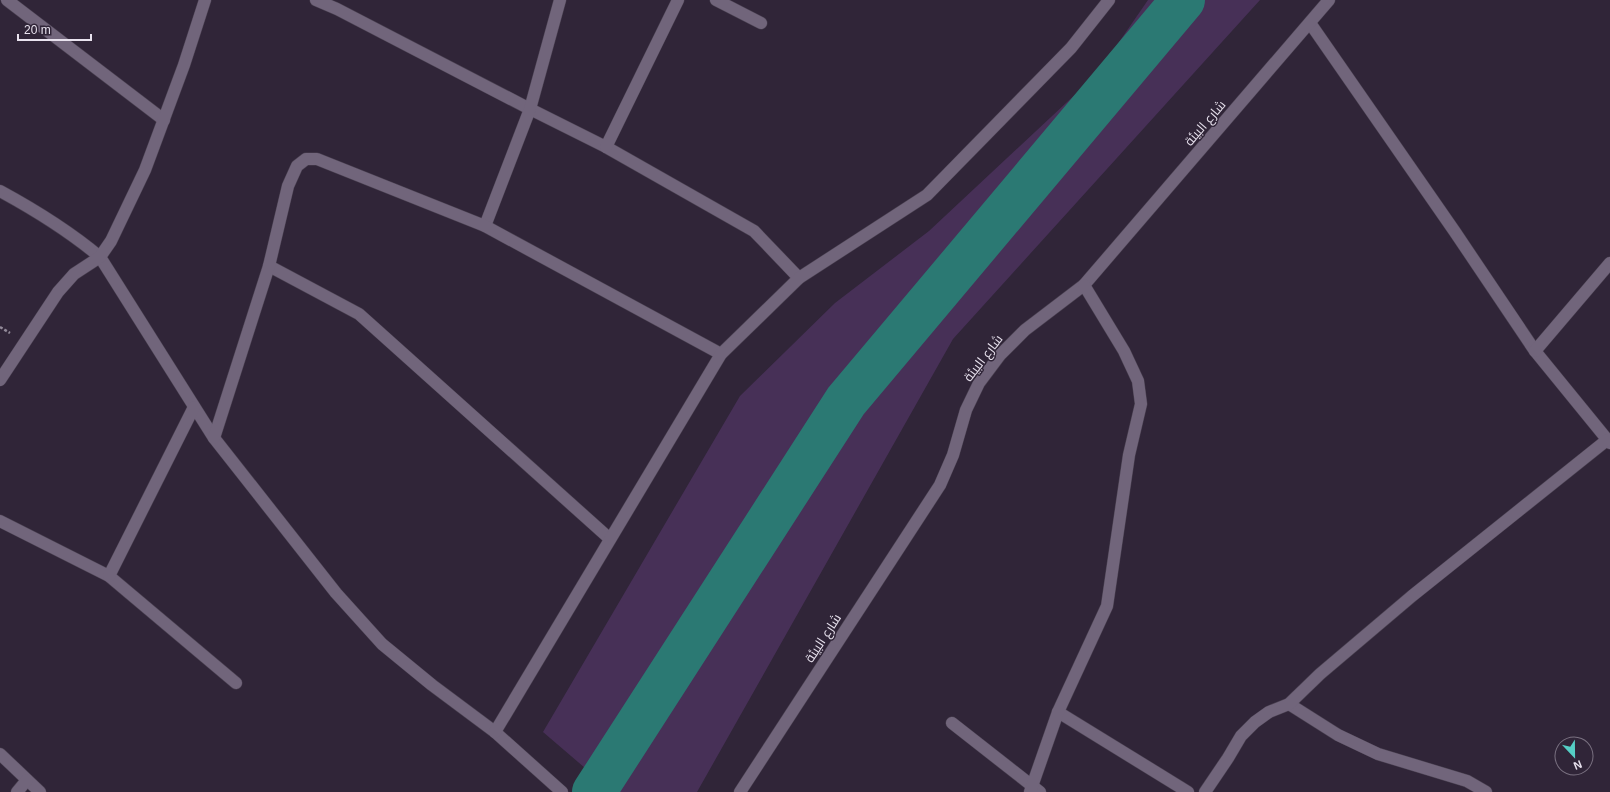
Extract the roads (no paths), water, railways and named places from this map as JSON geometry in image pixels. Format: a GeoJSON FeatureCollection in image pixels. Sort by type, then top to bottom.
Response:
{"type":"FeatureCollection","features":[{"type":"Feature","properties":{"kind":"street"},"geometry":{"type":"LineString","coordinates":[[7,0],[164,120]]}},
{"type":"Feature","properties":{"kind":"street"},"geometry":{"type":"LineString","coordinates":[[0,380],[58,292],[74,274],[100,257],[111,241],[145,170],[184,65],[205,0]]}},
{"type":"Feature","properties":{"kind":"street"},"geometry":{"type":"LineString","coordinates":[[316,0],[339,5],[530,110],[606,147],[754,231],[799,278]]}},
{"type":"Feature","properties":{"kind":"street"},"geometry":{"type":"LineString","coordinates":[[485,226],[530,110],[560,0]]}},
{"type":"Feature","properties":{"kind":"street"},"geometry":{"type":"LineString","coordinates":[[606,147],[678,0]]}},
{"type":"Feature","properties":{"kind":"street"},"geometry":{"type":"LineString","coordinates":[[716,0],[761,23]]}},
{"type":"Feature","properties":{"kind":"street"},"geometry":{"type":"LineString","coordinates":[[495,732],[721,354],[799,278],[927,196],[1071,48],[1109,0]]}},
{"type":"Feature","properties":{"kind":"street","name":"شارع البيئة"},"geometry":{"type":"LineString","coordinates":[[740,792],[940,485],[953,455],[966,410],[979,383],[1000,355],[1025,330],[1084,285],[1329,0]]}},
{"type":"Feature","properties":{"kind":"street"},"geometry":{"type":"LineString","coordinates":[[1204,792],[1242,736],[1255,722],[1269,712],[1289,704],[1320,674],[1412,596],[1609,442],[1535,351],[1455,232],[1310,23]]}},
{"type":"Feature","properties":{"kind":"street"},"geometry":{"type":"LineString","coordinates":[[214,438],[269,266],[288,186],[297,166],[306,160],[317,159],[485,226],[721,354]]}},
{"type":"Feature","properties":{"kind":"street"},"geometry":{"type":"LineString","coordinates":[[0,191],[24,204],[75,236],[100,257],[214,438],[336,593],[382,644],[432,685],[495,732],[562,792]]}},
{"type":"Feature","properties":{"kind":"street"},"geometry":{"type":"LineString","coordinates":[[1535,351],[1610,263]]}},
{"type":"Feature","properties":{"kind":"street"},"geometry":{"type":"LineString","coordinates":[[269,266],[359,314],[610,539]]}},
{"type":"Feature","properties":{"kind":"street"},"geometry":{"type":"LineString","coordinates":[[952,723],[1034,790],[1058,712],[1107,606],[1129,455],[1141,404],[1138,381],[1124,351],[1084,285]]}},
{"type":"Feature","properties":{"kind":"street"},"geometry":{"type":"LineString","coordinates":[[109,576],[194,407]]}},
{"type":"Feature","properties":{"kind":"street"},"geometry":{"type":"LineString","coordinates":[[0,521],[109,576],[236,683]]}},
{"type":"Feature","properties":{"kind":"street"},"geometry":{"type":"LineString","coordinates":[[1289,704],[1338,735],[1378,754],[1467,781],[1486,792]]}},
{"type":"Feature","properties":{"kind":"street"},"geometry":{"type":"LineString","coordinates":[[1058,712],[1188,792]]}},
{"type":"Feature","properties":{"kind":"street"},"geometry":{"type":"LineString","coordinates":[[0,754],[40,792]]}},
{"type":"Feature","properties":{"kind":"street"},"geometry":{"type":"LineString","coordinates":[[17,792],[27,780]]}},
{"type":"Feature","properties":{"kind":"waterway"},"geometry":{"type":"LineString","coordinates":[[594,792],[846,401],[1183,0]]}}]}
